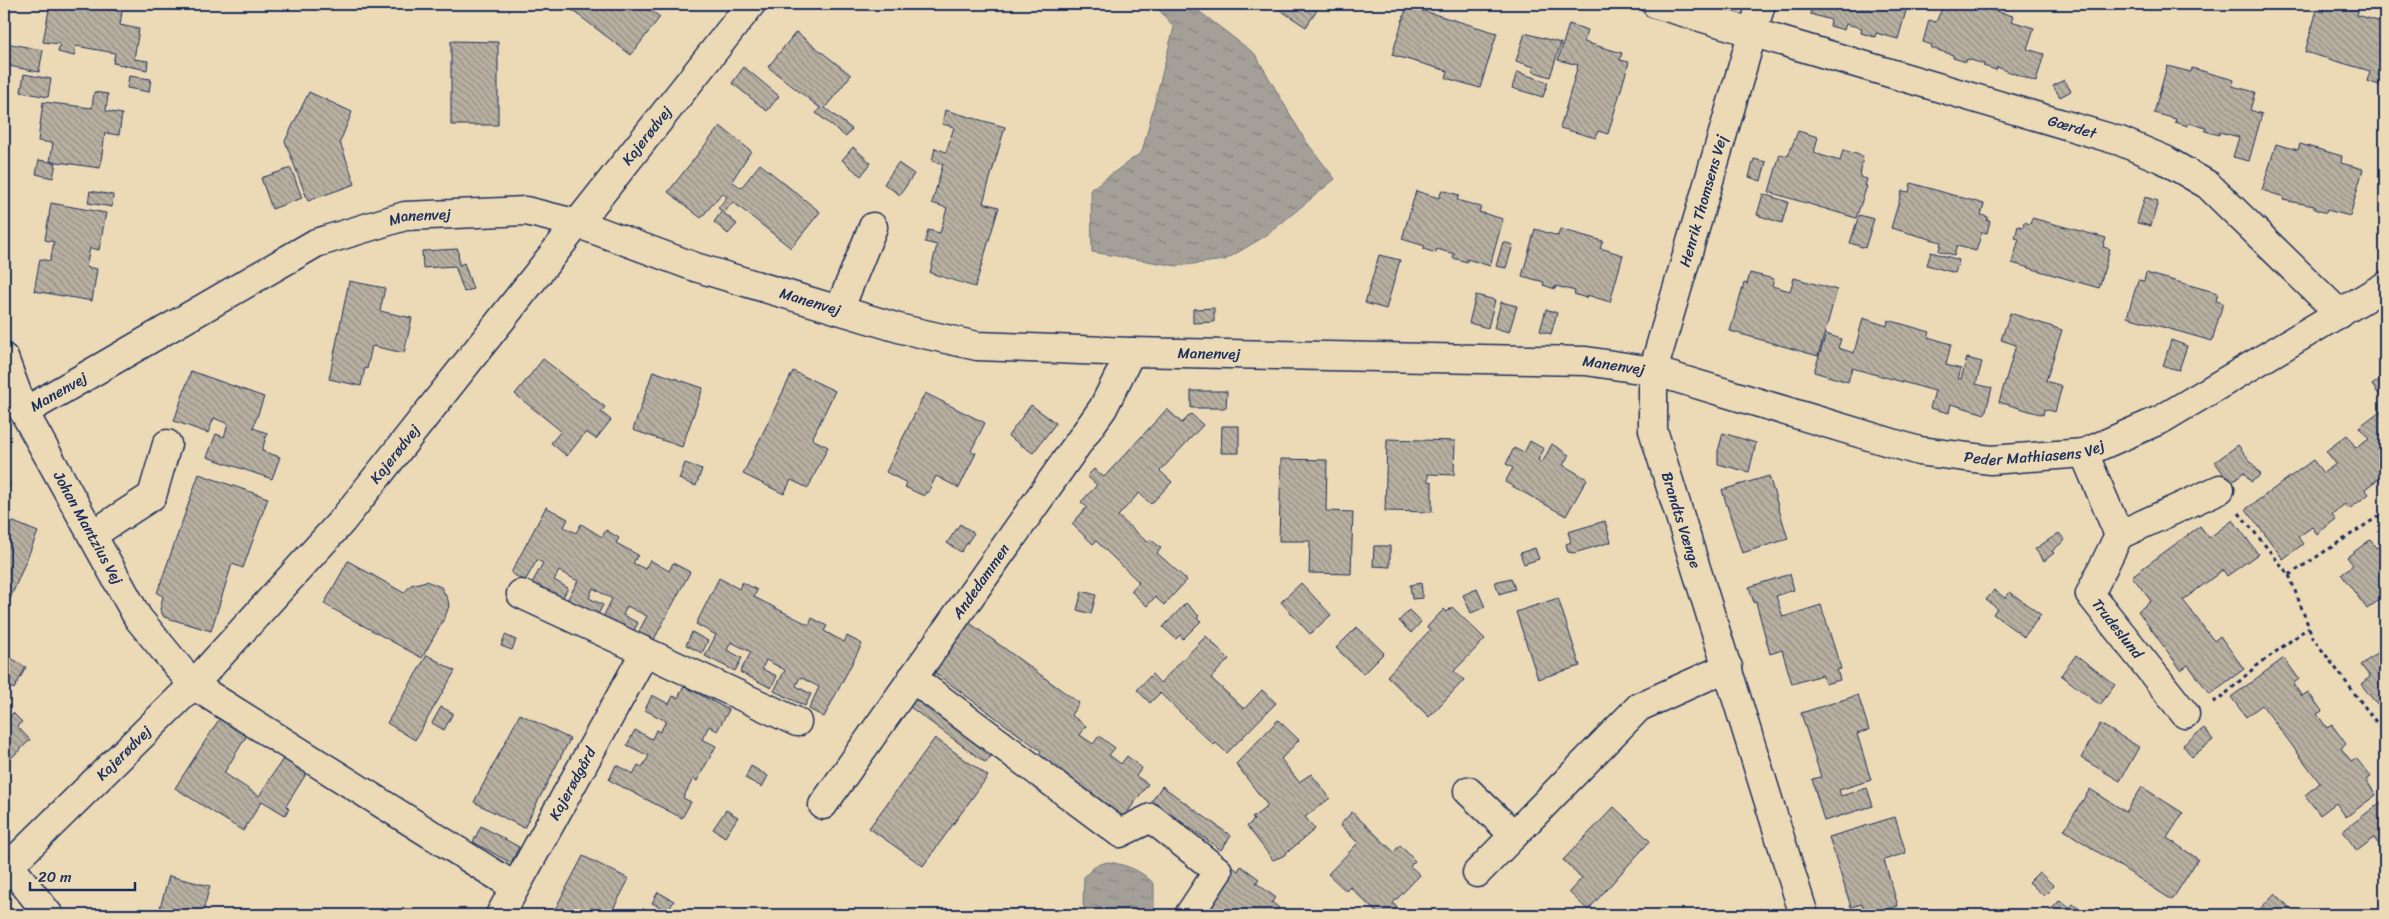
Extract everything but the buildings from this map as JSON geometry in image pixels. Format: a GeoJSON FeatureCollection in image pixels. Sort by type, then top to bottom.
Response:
{"type":"FeatureCollection","features":[{"type":"Feature","properties":{"kind":"street","name":"Kajerødvej"},"geometry":{"type":"LineString","coordinates":[[6,868],[193,685],[342,522],[751,4]]}},
{"type":"Feature","properties":{"kind":"street"},"geometry":{"type":"LineString","coordinates":[[1656,4],[1753,32]]}},
{"type":"Feature","properties":{"kind":"street","name":"Henrik Thomsens Vej"},"geometry":{"type":"LineString","coordinates":[[1653,371],[1761,4]]}},
{"type":"Feature","properties":{"kind":"street","name":"Gærdet"},"geometry":{"type":"LineString","coordinates":[[1753,32],[2120,141],[2165,160],[2208,185],[2340,314]]}},
{"type":"Feature","properties":{"kind":"street","name":"Manenvej"},"geometry":{"type":"LineString","coordinates":[[24,412],[316,243],[405,216],[526,211],[579,224],[695,266],[902,329],[977,346],[1131,352],[1586,361],[1653,371]]}},
{"type":"Feature","properties":{"kind":"street"},"geometry":{"type":"LineString","coordinates":[[839,310],[873,227]]}},
{"type":"Feature","properties":{"kind":"street","name":"Peder Mathiasens Vej"},"geometry":{"type":"LineString","coordinates":[[1653,371],[1919,451],[1991,460],[2084,453],[2162,419],[2385,286]]}},
{"type":"Feature","properties":{"kind":"street","name":"Andedammen"},"geometry":{"type":"LineString","coordinates":[[822,805],[1104,408],[1131,352]]}},
{"type":"Feature","properties":{"kind":"street","name":"Johan Mantzius Vej"},"geometry":{"type":"LineString","coordinates":[[6,369],[24,412],[138,618],[193,685],[515,887]]}},
{"type":"Feature","properties":{"kind":"street","name":"Brandts Vænge"},"geometry":{"type":"LineString","coordinates":[[1653,371],[1653,430],[1804,915]]}},
{"type":"Feature","properties":{"kind":"street"},"geometry":{"type":"LineString","coordinates":[[92,535],[152,496],[167,444]]}},
{"type":"Feature","properties":{"kind":"street"},"geometry":{"type":"LineString","coordinates":[[2084,453],[2119,535],[2220,489]]}},
{"type":"Feature","properties":{"kind":"street","name":"Trudeslund"},"geometry":{"type":"LineString","coordinates":[[2119,535],[2090,594],[2185,714]]}},
{"type":"Feature","properties":{"kind":"street"},"geometry":{"type":"LineString","coordinates":[[521,594],[796,722]]}},
{"type":"Feature","properties":{"kind":"street","name":"Kajerødgård"},"geometry":{"type":"LineString","coordinates":[[500,915],[645,652]]}},
{"type":"Feature","properties":{"kind":"street"},"geometry":{"type":"LineString","coordinates":[[1476,873],[1640,707],[1728,666]]}},
{"type":"Feature","properties":{"kind":"street"},"geometry":{"type":"LineString","coordinates":[[912,678],[1120,833],[1152,818],[1218,871],[1189,915]]}},
{"type":"Feature","properties":{"kind":"street"},"geometry":{"type":"LineString","coordinates":[[1468,791],[1514,835]]}},
{"type":"Feature","properties":{"kind":"street"},"geometry":{"type":"LineString","coordinates":[[6,868],[49,915]]}},
{"type":"Feature","properties":{"kind":"path"},"geometry":{"type":"LineString","coordinates":[[2220,489],[2289,575],[2313,638],[2385,734]]}},
{"type":"Feature","properties":{"kind":"path"},"geometry":{"type":"LineString","coordinates":[[2289,575],[2385,512]]}},
{"type":"Feature","properties":{"kind":"path"},"geometry":{"type":"LineString","coordinates":[[2185,714],[2220,699],[2254,668],[2309,627]]}},
{"type":"Feature","properties":{"kind":"water"},"geometry":{"type":"Polygon","coordinates":[[[1154,4],[1192,4],[1255,54],[1305,140],[1335,179],[1267,235],[1225,260],[1177,266],[1092,252],[1091,189],[1142,152],[1174,27],[1154,4]]]}},
{"type":"Feature","properties":{"kind":"water"},"geometry":{"type":"Polygon","coordinates":[[[1108,862],[1133,869],[1144,875],[1154,884],[1154,915],[1087,915],[1083,904],[1084,877],[1096,865],[1108,862]]]}}]}
